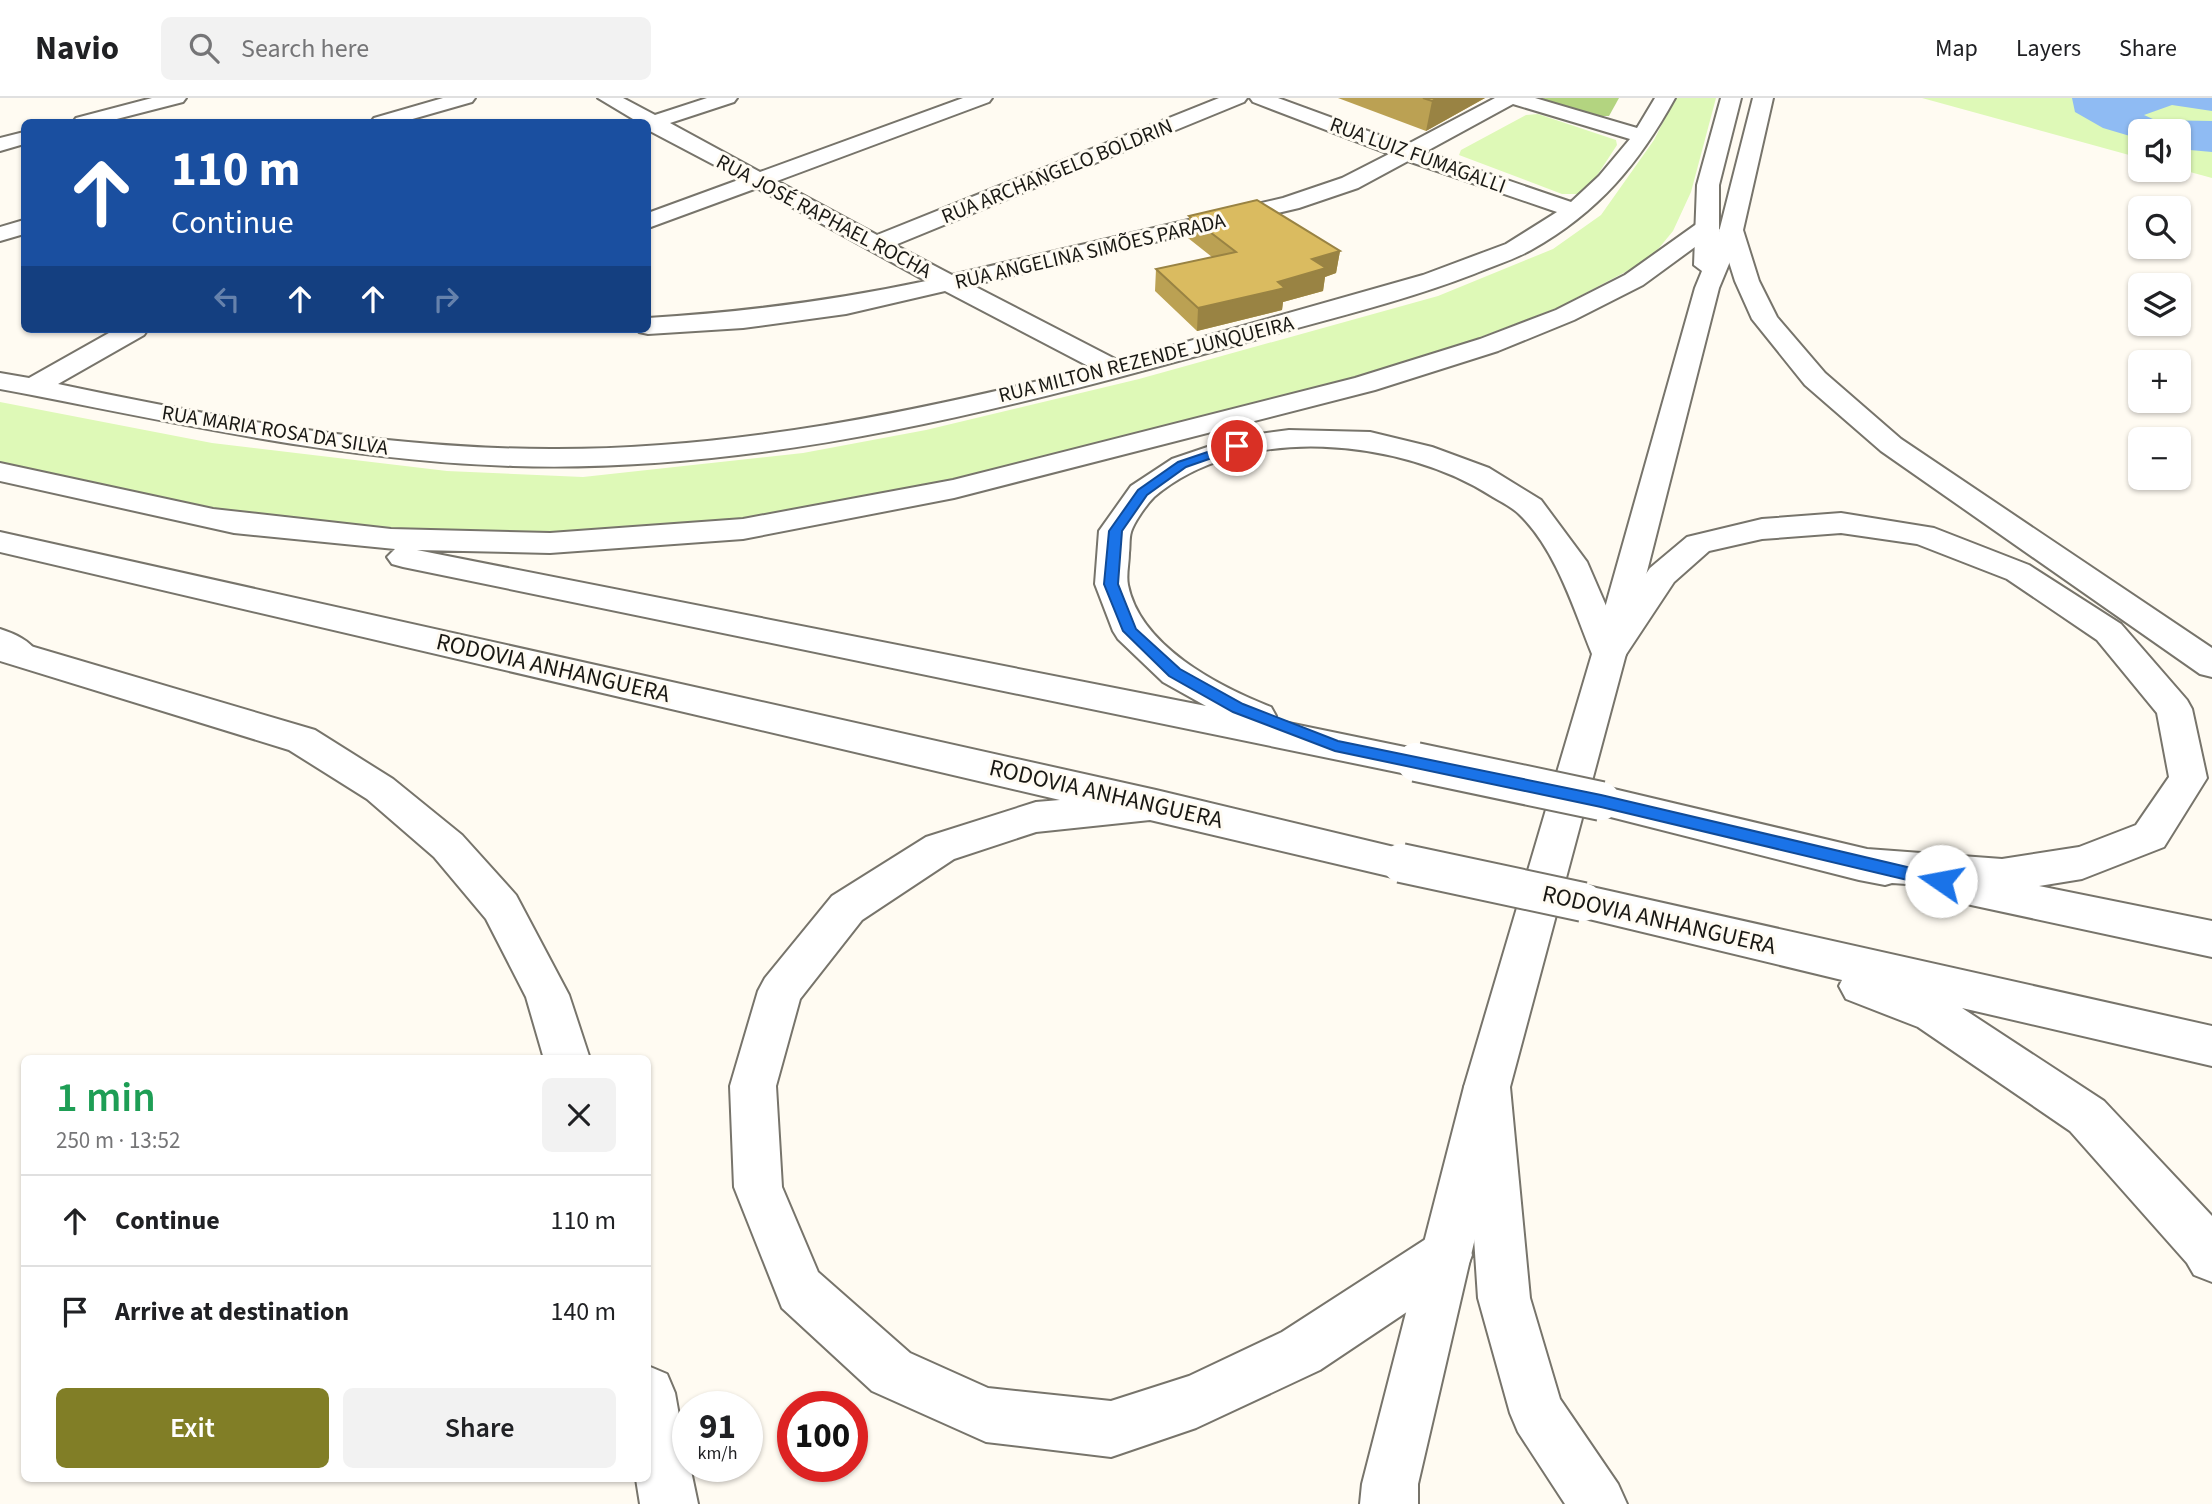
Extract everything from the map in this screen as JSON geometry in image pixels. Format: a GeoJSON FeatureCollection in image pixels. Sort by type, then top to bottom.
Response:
{"type":"FeatureCollection","features":[{"type":"Feature","properties":{"kind":"main road"},"geometry":{"type":"LineString","coordinates":[[95,119],[176,98]]}},
{"type":"Feature","properties":{"kind":"main road"},"geometry":{"type":"LineString","coordinates":[[392,119],[465,98]]}},
{"type":"Feature","properties":{"kind":"main road","name":"RUA JOSÉ RAPHAEL ROCHA"},"geometry":{"type":"LineString","coordinates":[[608,98],[643,119]]}},
{"type":"Feature","properties":{"kind":"main road"},"geometry":{"type":"LineString","coordinates":[[651,123],[727,98]]}},
{"type":"Feature","properties":{"kind":"main road"},"geometry":{"type":"LineString","coordinates":[[651,220],[982,98]]}},
{"type":"Feature","properties":{"kind":"main road","name":"RUA ARCHANGELO BOLDRIN"},"geometry":{"type":"LineString","coordinates":[[876,244],[1237,98]]}},
{"type":"Feature","properties":{"kind":"main road","name":"RUA LUIZ FUMAGALLI"},"geometry":{"type":"LineString","coordinates":[[1260,98],[1410,154],[1576,211]]}},
{"type":"Feature","properties":{"kind":"main road"},"geometry":{"type":"LineString","coordinates":[[1512,98],[1644,137]]}},
{"type":"Feature","properties":{"kind":"main road","name":"RUA ANGELINA SIMÕES PARADA"},"geometry":{"type":"LineString","coordinates":[[651,326],[792,314],[950,284],[1291,203],[1350,183],[1410,154],[1512,98]]}},
{"type":"Feature","properties":{"kind":"main road","name":"RUA MILTON REZENDE JUNQUEIRA"},"geometry":{"type":"LineString","coordinates":[[553,458],[670,452],[785,439],[911,416],[1117,370],[1453,274],[1522,246],[1576,211],[1599,190],[1644,137],[1665,98]]}},
{"type":"Feature","properties":{"kind":"main road"},"geometry":{"type":"LineString","coordinates":[[1731,98],[1708,185],[1718,229],[1748,281],[1765,319],[1815,379],[1891,445],[2212,666]]}},
{"type":"Feature","properties":{"kind":"main road"},"geometry":{"type":"LineString","coordinates":[[1384,1497],[1447,1255],[1487,1087],[1609,654],[1706,288],[1718,229],[1763,98]]}},
{"type":"Feature","properties":{"kind":"main road","name":"RUA JOSÉ RAPHAEL ROCHA"},"geometry":{"type":"LineString","coordinates":[[651,124],[1117,370]]}},
{"type":"Feature","properties":{"kind":"main road"},"geometry":{"type":"LineString","coordinates":[[1404,127],[1437,139]]}},
{"type":"Feature","properties":{"kind":"main road"},"geometry":{"type":"LineString","coordinates":[[0,134],[21,138]]}},
{"type":"Feature","properties":{"kind":"main road"},"geometry":{"type":"LineString","coordinates":[[0,145],[21,139]]}},
{"type":"Feature","properties":{"kind":"main road"},"geometry":{"type":"LineString","coordinates":[[0,234],[21,228]]}},
{"type":"Feature","properties":{"kind":"main road"},"geometry":{"type":"LineString","coordinates":[[209,518],[391,539],[550,543],[743,529],[954,489],[1366,384],[1489,345],[1564,315],[1634,280],[1718,229]]}},
{"type":"Feature","properties":{"kind":"main road"},"geometry":{"type":"LineString","coordinates":[[0,242],[21,246]]}},
{"type":"Feature","properties":{"kind":"main road"},"geometry":{"type":"LineString","coordinates":[[33,387],[128,333]]}},
{"type":"Feature","properties":{"kind":"main road","name":"RUA MARIA ROSA DA SILVA"},"geometry":{"type":"LineString","coordinates":[[0,381],[215,424],[424,452],[553,458]]}},
{"type":"Feature","properties":{"kind":"main road"},"geometry":{"type":"LineString","coordinates":[[1335,746],[1238,708],[1185,679],[1130,631],[1111,584],[1115,531],[1142,492],[1182,465],[1237,446],[1289,439],[1370,441],[1422,453],[1478,474],[1530,507],[1571,562],[1609,654]]}},
{"type":"Feature","properties":{"kind":"main road"},"geometry":{"type":"LineString","coordinates":[[0,472],[209,518],[1601,801],[1859,864],[2212,939]]}},
{"type":"Feature","properties":{"kind":"main road"},"geometry":{"type":"LineString","coordinates":[[1609,654],[1662,575],[1698,544],[1762,529],[1841,523],[1923,535],[2018,572],[2109,632],[2174,709],[2188,778],[2150,836],[2082,863],[2002,875],[1859,864]]}},
{"type":"Feature","properties":{"kind":"main road","name":"RODOVIA ANHANGUERA"},"geometry":{"type":"LineString","coordinates":[[0,542],[2212,1046]]}},
{"type":"Feature","properties":{"kind":"main road"},"geometry":{"type":"LineString","coordinates":[[7,648],[302,740],[380,789],[448,846],[501,906],[547,995],[566,1055]]}},
{"type":"Feature","properties":{"kind":"main road"},"geometry":{"type":"LineString","coordinates":[[1156,805],[1036,817],[940,848],[847,908],[780,990],[752,1086],[758,1187],[800,1290],[891,1372],[986,1415],[1111,1429],[1196,1401],[1301,1351],[1447,1255]]}},
{"type":"Feature","properties":{"kind":"main road"},"geometry":{"type":"LineString","coordinates":[[1721,933],[1934,1013],[2087,1116],[2205,1245],[2212,1257]]}},
{"type":"Feature","properties":{"kind":"main road"},"geometry":{"type":"LineString","coordinates":[[1487,1087],[1504,1298],[1537,1413],[1598,1504]]}},
{"type":"Feature","properties":{"kind":"main road"},"geometry":{"type":"LineString","coordinates":[[651,1409],[669,1504]]}},
{"type":"Feature","properties":{"kind":"green space"},"geometry":{"type":"Polygon","coordinates":[[[1528,98],[1619,98],[1609,116],[1581,116],[1528,98]]]}},
{"type":"Feature","properties":{"kind":"green space"},"geometry":{"type":"Polygon","coordinates":[[[1675,98],[1716,98],[1691,192],[1673,231],[1650,259],[1557,308],[1410,364],[952,483],[736,520],[554,536],[387,531],[223,514],[0,464],[0,402],[212,443],[447,471],[583,477],[803,453],[926,430],[1139,379],[1438,296],[1553,249],[1601,215],[1654,140],[1675,98]]]}},
{"type":"Feature","properties":{"kind":"green space"},"geometry":{"type":"Polygon","coordinates":[[[1922,98],[2212,98],[2212,178],[2191,172],[2191,119],[2128,119],[2128,155],[1922,98]]]}},
{"type":"Feature","properties":{"kind":"green space"},"geometry":{"type":"Polygon","coordinates":[[[1538,114],[1616,140],[1617,145],[1585,194],[1562,194],[1459,155],[1461,150],[1526,115],[1538,114]]]}},
{"type":"Feature","properties":{"kind":"water"},"geometry":{"type":"Polygon","coordinates":[[[2072,98],[2212,98],[2212,111],[2172,105],[2144,115],[2153,119],[2128,119],[2128,135],[2103,128],[2075,112],[2072,98]]]}},
{"type":"Feature","properties":{"kind":"water"},"geometry":{"type":"Polygon","coordinates":[[[2191,121],[2212,121],[2212,152],[2191,150],[2191,121]]]}},
{"type":"Feature","properties":{"kind":"building"},"geometry":{"type":"Polygon","coordinates":[[[1257,200],[1340,251],[1312,259],[1326,268],[1278,282],[1285,288],[1198,308],[1156,269],[1236,252],[1189,216],[1257,200]]]}},
{"type":"Feature","properties":{"kind":"route"},"geometry":{"type":"LineString","coordinates":[[1237,446],[1182,465],[1142,492],[1115,531],[1111,584],[1130,631],[1175,673],[1238,708],[1335,746],[1601,801],[1859,864],[1941,881]]}}]}
